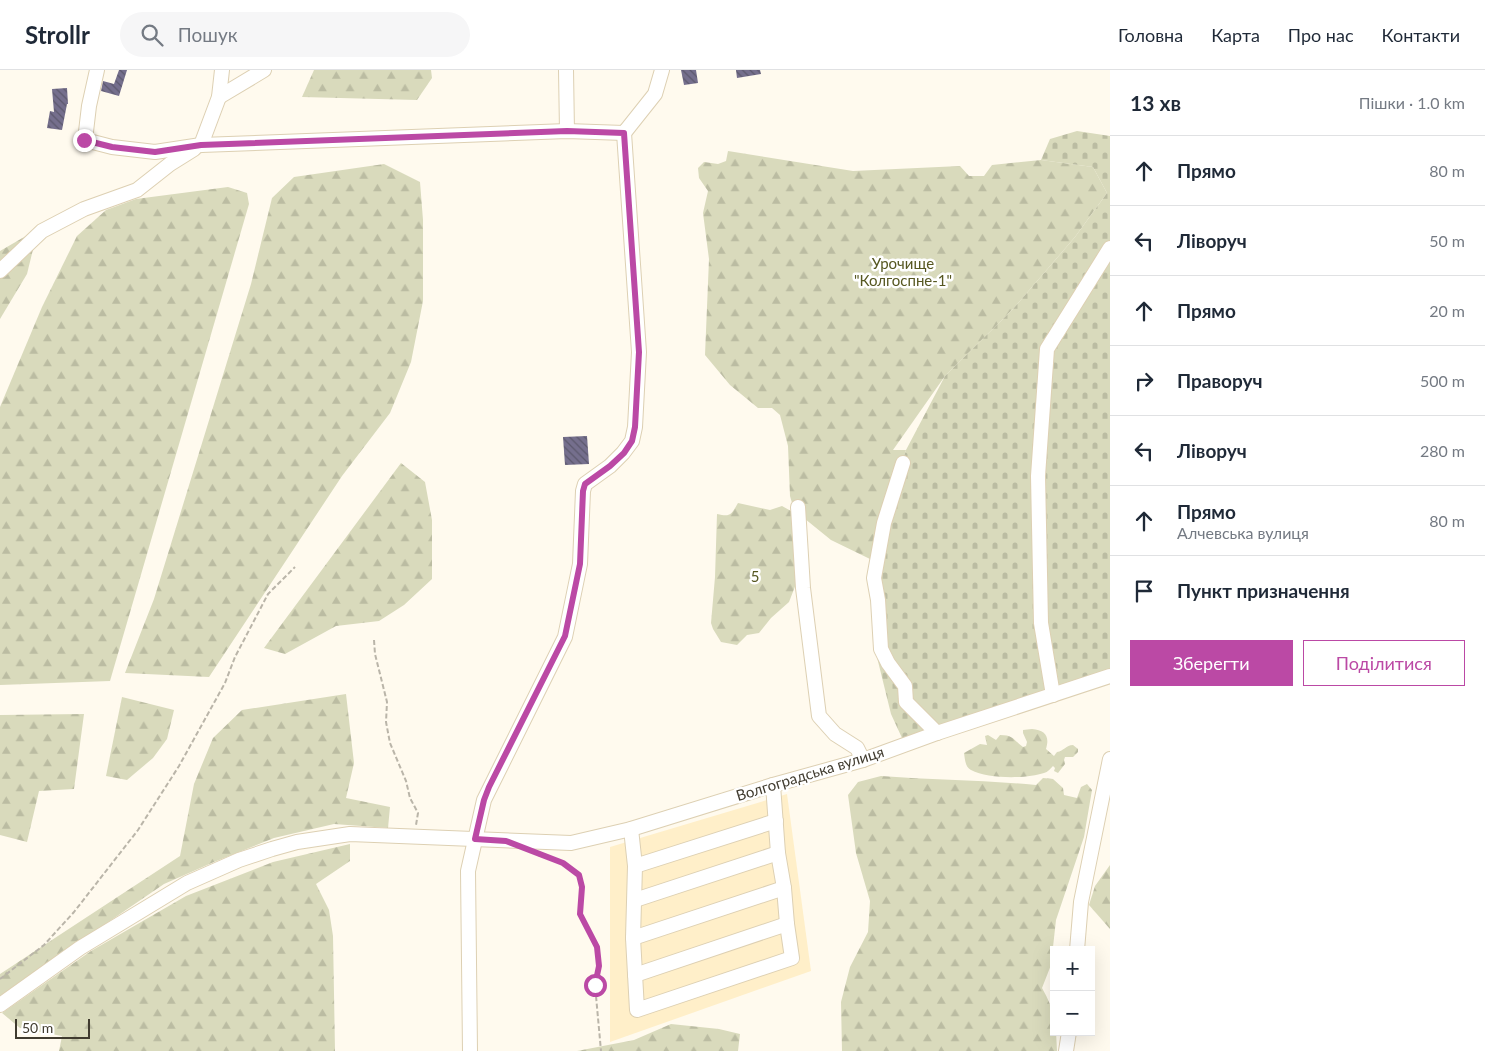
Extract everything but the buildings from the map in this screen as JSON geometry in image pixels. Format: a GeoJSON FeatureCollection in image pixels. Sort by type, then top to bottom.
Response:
{"type":"FeatureCollection","features":[{"type":"Feature","properties":{"kind":"street"},"geometry":{"type":"LineString","coordinates":[[97,70],[84,140],[112,147],[155,152],[201,145],[567,131],[624,133]]}},
{"type":"Feature","properties":{"kind":"street"},"geometry":{"type":"LineString","coordinates":[[0,270],[42,230],[84,209],[137,190],[170,164],[201,145],[219,97],[222,70]]}},
{"type":"Feature","properties":{"kind":"street"},"geometry":{"type":"LineString","coordinates":[[219,97],[264,70]]}},
{"type":"Feature","properties":{"kind":"street"},"geometry":{"type":"LineString","coordinates":[[566,70],[567,131]]}},
{"type":"Feature","properties":{"kind":"street"},"geometry":{"type":"LineString","coordinates":[[470,1051],[468,871],[484,800],[565,636],[580,564],[583,491],[585,484],[624,453],[632,441],[635,427],[639,352],[624,133],[655,94],[662,70]]}},
{"type":"Feature","properties":{"kind":"street"},"geometry":{"type":"LineString","coordinates":[[1053,695],[1041,623],[1038,486],[1046,349],[1110,248]]}},
{"type":"Feature","properties":{"kind":"street"},"geometry":{"type":"LineString","coordinates":[[903,463],[884,523],[874,578],[878,600],[881,649],[888,663],[905,686],[906,702],[937,733]]}},
{"type":"Feature","properties":{"kind":"street"},"geometry":{"type":"LineString","coordinates":[[798,507],[803,588],[819,716],[835,734],[857,748],[863,760]]}},
{"type":"Feature","properties":{"kind":"street","name":"Волгоградська вулиця"},"geometry":{"type":"LineString","coordinates":[[0,1005],[80,948],[187,883],[239,860],[297,842],[350,834],[571,843],[630,829],[773,785],[863,760],[937,733],[1110,676]]}},
{"type":"Feature","properties":{"kind":"street"},"geometry":{"type":"LineString","coordinates":[[1077,946],[1081,902],[1110,759]]}},
{"type":"Feature","properties":{"kind":"street"},"geometry":{"type":"LineString","coordinates":[[630,829],[635,866],[633,938],[637,1010],[792,958],[778,853],[773,785]]}},
{"type":"Feature","properties":{"kind":"street"},"geometry":{"type":"LineString","coordinates":[[635,866],[776,821]]}},
{"type":"Feature","properties":{"kind":"street"},"geometry":{"type":"LineString","coordinates":[[635,900],[778,853]]}},
{"type":"Feature","properties":{"kind":"street"},"geometry":{"type":"LineString","coordinates":[[633,938],[784,888]]}},
{"type":"Feature","properties":{"kind":"street"},"geometry":{"type":"LineString","coordinates":[[635,975],[787,924]]}},
{"type":"Feature","properties":{"kind":"street"},"geometry":{"type":"LineString","coordinates":[[1066,1051],[1068,1036]]}},
{"type":"Feature","properties":{"kind":"path"},"geometry":{"type":"LineString","coordinates":[[0,979],[44,945],[74,912],[138,830],[179,766],[226,683],[234,657],[268,594],[295,567]]}},
{"type":"Feature","properties":{"kind":"path"},"geometry":{"type":"LineString","coordinates":[[374,640],[375,654],[387,702],[386,722],[390,743],[406,781],[410,798],[418,813],[416,828],[412,837]]}},
{"type":"Feature","properties":{"kind":"path"},"geometry":{"type":"LineString","coordinates":[[532,852],[563,863],[579,875],[582,887],[580,914],[597,947],[599,966],[595,985],[601,1051]]}},
{"type":"Feature","properties":{"kind":"shaded area"},"geometry":{"type":"Polygon","coordinates":[[[787,794],[811,971],[610,1042],[610,847],[787,794]]]}},
{"type":"Feature","properties":{"kind":"green space"},"geometry":{"type":"Polygon","coordinates":[[[314,70],[431,70],[432,78],[417,100],[302,97],[314,70]]]}},
{"type":"Feature","properties":{"kind":"green space"},"geometry":{"type":"Polygon","coordinates":[[[1077,131],[1110,136],[1110,672],[902,738],[891,714],[873,641],[870,559],[906,450],[945,376],[1013,309],[1075,237],[1107,193],[1093,167],[1041,160],[1050,139],[1077,131]]]}},
{"type":"Feature","properties":{"kind":"green space","name":"Урочище \"Колгоспне-1\""},"geometry":{"type":"Polygon","coordinates":[[[728,151],[853,171],[960,166],[969,176],[984,176],[992,165],[1041,160],[1093,167],[1107,193],[1075,237],[1013,309],[945,376],[893,450],[906,450],[870,559],[831,540],[794,510],[790,496],[788,446],[780,415],[772,408],[758,408],[730,385],[705,355],[709,259],[703,213],[708,191],[699,178],[698,168],[704,162],[718,164],[726,161],[728,151]]]}},
{"type":"Feature","properties":{"kind":"green space"},"geometry":{"type":"Polygon","coordinates":[[[384,164],[420,182],[423,220],[423,301],[411,362],[390,413],[342,476],[209,677],[125,673],[154,599],[251,284],[272,198],[294,177],[384,164]]]}},
{"type":"Feature","properties":{"kind":"green space"},"geometry":{"type":"Polygon","coordinates":[[[228,187],[247,193],[249,204],[110,681],[0,685],[0,407],[42,307],[77,236],[106,210],[136,199],[228,187]]]}},
{"type":"Feature","properties":{"kind":"green space"},"geometry":{"type":"Polygon","coordinates":[[[38,229],[27,274],[0,319],[0,251],[38,229]]]}},
{"type":"Feature","properties":{"kind":"green space"},"geometry":{"type":"Polygon","coordinates":[[[401,463],[425,482],[432,520],[432,579],[404,605],[379,621],[336,626],[285,654],[264,648],[401,463]]]}},
{"type":"Feature","properties":{"kind":"green space","name":"5"},"geometry":{"type":"Polygon","coordinates":[[[738,503],[770,510],[782,506],[791,511],[794,528],[796,584],[789,602],[771,618],[759,633],[747,635],[737,645],[721,642],[711,623],[717,514],[730,514],[738,503]]]}},
{"type":"Feature","properties":{"kind":"green space"},"geometry":{"type":"Polygon","coordinates":[[[346,694],[354,763],[346,798],[390,807],[388,828],[334,824],[274,838],[214,862],[164,884],[0,996],[0,974],[180,856],[194,784],[213,738],[242,710],[346,694]]]}},
{"type":"Feature","properties":{"kind":"green space"},"geometry":{"type":"Polygon","coordinates":[[[122,697],[174,710],[167,739],[153,758],[127,780],[106,776],[122,697]]]}},
{"type":"Feature","properties":{"kind":"green space"},"geometry":{"type":"Polygon","coordinates":[[[84,714],[74,789],[39,791],[27,842],[0,835],[0,715],[84,714]]]}},
{"type":"Feature","properties":{"kind":"green space"},"geometry":{"type":"Polygon","coordinates":[[[1032,729],[1045,734],[1047,737],[1046,749],[1054,756],[1057,752],[1071,745],[1078,749],[1078,752],[1073,757],[1065,757],[1065,764],[1058,773],[1054,771],[1055,768],[1053,766],[1047,772],[1036,775],[1017,777],[997,776],[978,773],[968,767],[964,753],[980,744],[987,745],[985,736],[988,735],[996,740],[1000,735],[1008,736],[1023,747],[1026,746],[1027,742],[1023,730],[1032,729]]]}},
{"type":"Feature","properties":{"kind":"green space"},"geometry":{"type":"Polygon","coordinates":[[[881,776],[1036,785],[1043,778],[1053,779],[1063,788],[1064,795],[1077,798],[1081,787],[1087,784],[1092,790],[1084,837],[1056,920],[1053,946],[1050,946],[1050,968],[1042,988],[1050,1006],[1050,1036],[1056,1036],[1057,1051],[842,1051],[841,1002],[850,967],[868,932],[870,901],[856,853],[848,795],[858,782],[881,776]]]}},
{"type":"Feature","properties":{"kind":"green space"},"geometry":{"type":"Polygon","coordinates":[[[350,844],[350,861],[316,884],[329,910],[333,936],[335,1051],[59,1051],[62,1036],[20,1028],[2,1013],[91,951],[186,896],[273,862],[350,844]]]}},
{"type":"Feature","properties":{"kind":"green space"},"geometry":{"type":"Polygon","coordinates":[[[1110,865],[1110,929],[1089,905],[1095,886],[1110,865]]]}},
{"type":"Feature","properties":{"kind":"green space"},"geometry":{"type":"Polygon","coordinates":[[[671,1024],[719,1029],[740,1034],[738,1051],[577,1051],[634,1040],[671,1024]]]}},
{"type":"Feature","properties":{"kind":"route"},"geometry":{"type":"LineString","coordinates":[[84,140],[112,147],[155,152],[201,145],[567,131],[624,133],[639,352],[635,427],[632,441],[624,453],[585,484],[583,491],[580,564],[565,636],[489,787],[475,839],[506,841],[563,863],[579,875],[582,887],[580,914],[597,947],[599,966],[595,985]]}}]}
